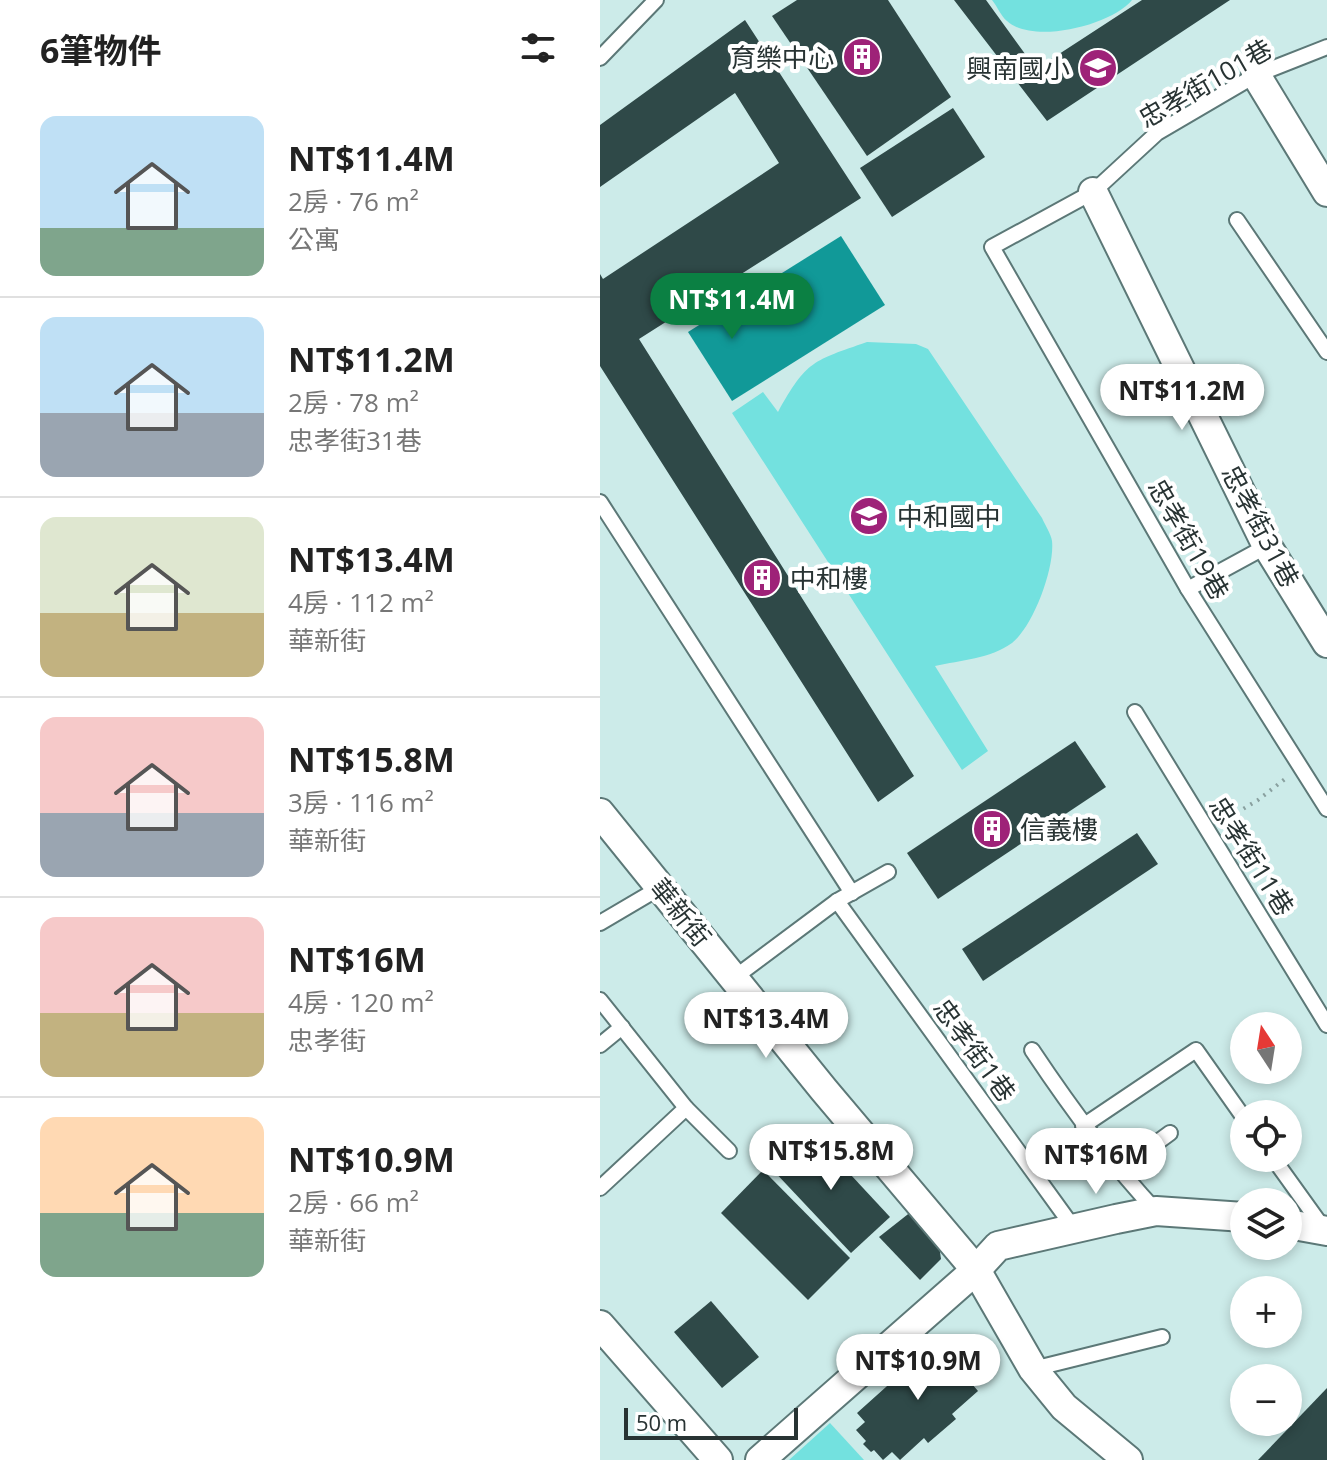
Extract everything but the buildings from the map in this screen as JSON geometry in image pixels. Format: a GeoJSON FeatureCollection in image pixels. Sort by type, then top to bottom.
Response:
{"type":"FeatureCollection","features":[{"type":"Feature","properties":{"kind":"street"},"geometry":{"type":"LineString","coordinates":[[1256,75],[1327,192]]}},
{"type":"Feature","properties":{"kind":"street","name":"忠孝街31巷"},"geometry":{"type":"LineString","coordinates":[[1093,192],[1267,546],[1327,643]]}},
{"type":"Feature","properties":{"kind":"street","name":"華新街"},"geometry":{"type":"LineString","coordinates":[[600,813],[824,1090],[976,1270],[1033,1369],[1064,1407],[1128,1460]]}},
{"type":"Feature","properties":{"kind":"street"},"geometry":{"type":"LineString","coordinates":[[760,1460],[976,1270],[998,1246],[1156,1211],[1230,1216]]}},
{"type":"Feature","properties":{"kind":"street"},"geometry":{"type":"LineString","coordinates":[[1302,1227],[1326,1231]]}},
{"type":"Feature","properties":{"kind":"street"},"geometry":{"type":"LineString","coordinates":[[600,1325],[718,1460]]}},
{"type":"Feature","properties":{"kind":"lane"},"geometry":{"type":"LineString","coordinates":[[600,58],[656,0]]}},
{"type":"Feature","properties":{"kind":"lane","name":"忠孝街101巷"},"geometry":{"type":"LineString","coordinates":[[992,247],[1093,192],[1157,133],[1256,75],[1327,47]]}},
{"type":"Feature","properties":{"kind":"lane"},"geometry":{"type":"LineString","coordinates":[[1237,220],[1327,352]]}},
{"type":"Feature","properties":{"kind":"lane","name":"忠孝街19巷"},"geometry":{"type":"LineString","coordinates":[[992,247],[1188,589],[1327,809]]}},
{"type":"Feature","properties":{"kind":"lane"},"geometry":{"type":"LineString","coordinates":[[600,502],[852,893]]}},
{"type":"Feature","properties":{"kind":"lane"},"geometry":{"type":"LineString","coordinates":[[1188,589],[1267,546]]}},
{"type":"Feature","properties":{"kind":"lane","name":"忠孝街11巷"},"geometry":{"type":"LineString","coordinates":[[1135,712],[1327,1025]]}},
{"type":"Feature","properties":{"kind":"lane"},"geometry":{"type":"LineString","coordinates":[[734,978],[837,901],[888,872]]}},
{"type":"Feature","properties":{"kind":"lane"},"geometry":{"type":"LineString","coordinates":[[600,923],[661,887]]}},
{"type":"Feature","properties":{"kind":"lane","name":"忠孝街1巷"},"geometry":{"type":"LineString","coordinates":[[837,901],[1073,1227]]}},
{"type":"Feature","properties":{"kind":"lane"},"geometry":{"type":"LineString","coordinates":[[600,1000],[686,1108],[729,1151]]}},
{"type":"Feature","properties":{"kind":"lane"},"geometry":{"type":"LineString","coordinates":[[600,1045],[622,1027]]}},
{"type":"Feature","properties":{"kind":"lane"},"geometry":{"type":"LineString","coordinates":[[1032,1050],[1083,1126],[1118,1171],[1156,1211]]}},
{"type":"Feature","properties":{"kind":"lane"},"geometry":{"type":"LineString","coordinates":[[1083,1126],[1196,1050],[1231,1100]]}},
{"type":"Feature","properties":{"kind":"lane"},"geometry":{"type":"LineString","coordinates":[[600,1188],[686,1108]]}},
{"type":"Feature","properties":{"kind":"lane"},"geometry":{"type":"LineString","coordinates":[[1118,1171],[1170,1133]]}},
{"type":"Feature","properties":{"kind":"lane"},"geometry":{"type":"LineString","coordinates":[[1283,1172],[1326,1231]]}},
{"type":"Feature","properties":{"kind":"lane"},"geometry":{"type":"LineString","coordinates":[[1033,1369],[1162,1337]]}},
{"type":"Feature","properties":{"kind":"path"},"geometry":{"type":"LineString","coordinates":[[1208,831],[1258,800],[1301,767]]}},
{"type":"Feature","properties":{"kind":"shaded area"},"geometry":{"type":"Polygon","coordinates":[[[992,0],[1132,0],[1122,9],[1091,24],[1072,29],[1035,31],[1019,28],[1005,19],[992,0]]]}},
{"type":"Feature","properties":{"kind":"shaded area"},"geometry":{"type":"Polygon","coordinates":[[[841,236],[885,305],[732,401],[688,332],[841,236]]]}},
{"type":"Feature","properties":{"kind":"shaded area"},"geometry":{"type":"Polygon","coordinates":[[[867,342],[916,344],[928,349],[1042,518],[1051,538],[1052,552],[1046,581],[1035,611],[1020,635],[994,652],[935,666],[988,751],[962,770],[732,413],[763,392],[778,412],[797,382],[813,365],[867,342]]]}},
{"type":"Feature","properties":{"kind":"shaded area"},"geometry":{"type":"Polygon","coordinates":[[[830,1423],[864,1460],[789,1460],[830,1423]]]}},
{"type":"Feature","properties":{"kind":"place","name":"育樂中心"},"geometry":{"type":"Point","coordinates":[862,57]}},
{"type":"Feature","properties":{"kind":"place","name":"興南國小"},"geometry":{"type":"Point","coordinates":[1098,68]}},
{"type":"Feature","properties":{"kind":"place","name":"中和國中"},"geometry":{"type":"Point","coordinates":[869,516]}},
{"type":"Feature","properties":{"kind":"place","name":"中和樓"},"geometry":{"type":"Point","coordinates":[762,578]}},
{"type":"Feature","properties":{"kind":"place","name":"信義樓"},"geometry":{"type":"Point","coordinates":[992,829]}}]}
